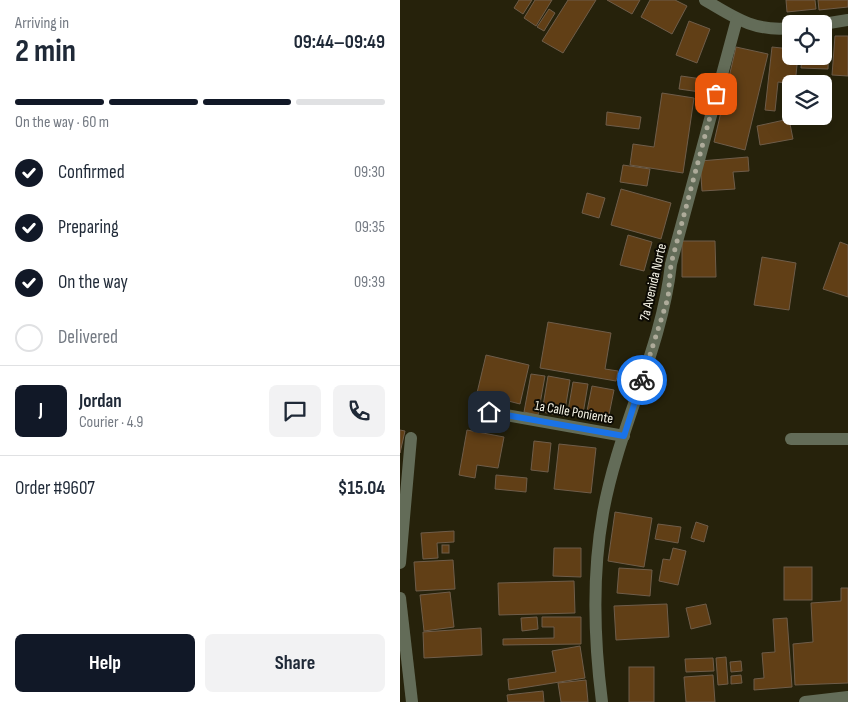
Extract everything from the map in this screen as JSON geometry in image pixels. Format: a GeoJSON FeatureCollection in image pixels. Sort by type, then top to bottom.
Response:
{"type":"FeatureCollection","features":[{"type":"Feature","properties":{"kind":"street"},"geometry":{"type":"LineString","coordinates":[[705,0],[736,19],[758,28],[782,28]]}},
{"type":"Feature","properties":{"kind":"street","name":"7a Avenida Norte"},"geometry":{"type":"LineString","coordinates":[[602,702],[594,609],[603,512],[624,436],[668,298],[671,264],[736,19]]}},
{"type":"Feature","properties":{"kind":"street"},"geometry":{"type":"LineString","coordinates":[[832,23],[848,20]]}},
{"type":"Feature","properties":{"kind":"street","name":"1a Calle Poniente"},"geometry":{"type":"LineString","coordinates":[[489,412],[624,436]]}},
{"type":"Feature","properties":{"kind":"street"},"geometry":{"type":"LineString","coordinates":[[400,564],[411,438]]}},
{"type":"Feature","properties":{"kind":"street"},"geometry":{"type":"LineString","coordinates":[[791,439],[848,438]]}},
{"type":"Feature","properties":{"kind":"street"},"geometry":{"type":"LineString","coordinates":[[400,598],[412,702]]}},
{"type":"Feature","properties":{"kind":"street"},"geometry":{"type":"LineString","coordinates":[[805,702],[848,697]]}},
{"type":"Feature","properties":{"kind":"building"},"geometry":{"type":"Polygon","coordinates":[[[519,0],[532,0],[523,14],[514,8],[519,0]]]}},
{"type":"Feature","properties":{"kind":"building"},"geometry":{"type":"Polygon","coordinates":[[[535,0],[552,0],[536,26],[524,18],[535,0]]]}},
{"type":"Feature","properties":{"kind":"building"},"geometry":{"type":"Polygon","coordinates":[[[568,0],[596,0],[563,53],[542,41],[568,0]]]}},
{"type":"Feature","properties":{"kind":"building"},"geometry":{"type":"Polygon","coordinates":[[[607,0],[640,0],[632,14],[607,0]]]}},
{"type":"Feature","properties":{"kind":"building"},"geometry":{"type":"Polygon","coordinates":[[[650,0],[675,0],[687,6],[672,34],[641,17],[650,0]]]}},
{"type":"Feature","properties":{"kind":"building"},"geometry":{"type":"Polygon","coordinates":[[[786,0],[815,0],[816,9],[787,12],[786,0]]]}},
{"type":"Feature","properties":{"kind":"building"},"geometry":{"type":"Polygon","coordinates":[[[818,0],[848,0],[848,7],[819,10],[818,0]]]}},
{"type":"Feature","properties":{"kind":"building"},"geometry":{"type":"Polygon","coordinates":[[[549,9],[555,13],[544,31],[537,27],[549,9]]]}},
{"type":"Feature","properties":{"kind":"building"},"geometry":{"type":"Polygon","coordinates":[[[689,21],[710,29],[697,63],[676,55],[689,21]]]}},
{"type":"Feature","properties":{"kind":"building"},"geometry":{"type":"Polygon","coordinates":[[[835,36],[848,36],[848,76],[832,75],[835,36]]]}},
{"type":"Feature","properties":{"kind":"building"},"geometry":{"type":"Polygon","coordinates":[[[736,47],[768,54],[745,150],[714,142],[736,47]]]}},
{"type":"Feature","properties":{"kind":"building"},"geometry":{"type":"Polygon","coordinates":[[[772,47],[782,48],[782,65],[797,65],[796,75],[782,75],[782,82],[778,82],[775,111],[765,110],[772,47]]]}},
{"type":"Feature","properties":{"kind":"building"},"geometry":{"type":"Polygon","coordinates":[[[801,65],[828,65],[828,69],[801,68],[801,65]]]}},
{"type":"Feature","properties":{"kind":"building"},"geometry":{"type":"Polygon","coordinates":[[[681,76],[702,79],[700,92],[679,89],[681,76]]]}},
{"type":"Feature","properties":{"kind":"building"},"geometry":{"type":"Polygon","coordinates":[[[662,93],[694,98],[683,173],[630,165],[633,144],[654,147],[662,93]]]}},
{"type":"Feature","properties":{"kind":"building"},"geometry":{"type":"Polygon","coordinates":[[[607,112],[641,117],[639,129],[606,125],[607,112]]]}},
{"type":"Feature","properties":{"kind":"building"},"geometry":{"type":"Polygon","coordinates":[[[782,121],[782,125],[790,125],[793,139],[760,145],[757,126],[782,121]]]}},
{"type":"Feature","properties":{"kind":"building"},"geometry":{"type":"Polygon","coordinates":[[[748,157],[749,171],[733,172],[735,189],[702,191],[700,161],[748,157]]]}},
{"type":"Feature","properties":{"kind":"building"},"geometry":{"type":"Polygon","coordinates":[[[623,165],[650,169],[647,186],[620,182],[623,165]]]}},
{"type":"Feature","properties":{"kind":"building"},"geometry":{"type":"Polygon","coordinates":[[[621,189],[671,203],[661,239],[611,225],[621,189]]]}},
{"type":"Feature","properties":{"kind":"building"},"geometry":{"type":"Polygon","coordinates":[[[587,193],[605,198],[599,218],[582,213],[587,193]]]}},
{"type":"Feature","properties":{"kind":"building"},"geometry":{"type":"Polygon","coordinates":[[[628,235],[652,242],[644,271],[620,265],[628,235]]]}},
{"type":"Feature","properties":{"kind":"building"},"geometry":{"type":"Polygon","coordinates":[[[682,241],[715,241],[716,277],[682,277],[682,241]]]}},
{"type":"Feature","properties":{"kind":"building"},"geometry":{"type":"Polygon","coordinates":[[[840,242],[848,245],[848,297],[823,289],[840,242]]]}},
{"type":"Feature","properties":{"kind":"building"},"geometry":{"type":"Polygon","coordinates":[[[762,257],[796,263],[789,310],[754,305],[762,257]]]}},
{"type":"Feature","properties":{"kind":"building"},"geometry":{"type":"Polygon","coordinates":[[[548,322],[611,333],[605,369],[618,371],[616,381],[540,368],[548,322]]]}},
{"type":"Feature","properties":{"kind":"building"},"geometry":{"type":"Polygon","coordinates":[[[486,355],[529,365],[520,404],[477,393],[486,355]]]}},
{"type":"Feature","properties":{"kind":"building"},"geometry":{"type":"Polygon","coordinates":[[[531,374],[545,376],[538,415],[524,412],[531,374]]]}},
{"type":"Feature","properties":{"kind":"building"},"geometry":{"type":"Polygon","coordinates":[[[548,376],[570,380],[564,416],[542,412],[548,376]]]}},
{"type":"Feature","properties":{"kind":"building"},"geometry":{"type":"Polygon","coordinates":[[[573,382],[588,384],[583,414],[568,411],[573,382]]]}},
{"type":"Feature","properties":{"kind":"building"},"geometry":{"type":"Polygon","coordinates":[[[592,386],[614,390],[608,420],[586,416],[592,386]]]}},
{"type":"Feature","properties":{"kind":"building"},"geometry":{"type":"Polygon","coordinates":[[[400,430],[405,431],[400,453],[400,430]]]}},
{"type":"Feature","properties":{"kind":"building"},"geometry":{"type":"Polygon","coordinates":[[[467,430],[504,437],[498,468],[477,465],[475,478],[459,475],[467,430]]]}},
{"type":"Feature","properties":{"kind":"building"},"geometry":{"type":"Polygon","coordinates":[[[534,441],[551,443],[548,472],[531,470],[534,441]]]}},
{"type":"Feature","properties":{"kind":"building"},"geometry":{"type":"Polygon","coordinates":[[[559,444],[596,448],[591,493],[554,489],[559,444]]]}},
{"type":"Feature","properties":{"kind":"building"},"geometry":{"type":"Polygon","coordinates":[[[496,475],[527,478],[526,492],[495,489],[496,475]]]}},
{"type":"Feature","properties":{"kind":"building"},"geometry":{"type":"Polygon","coordinates":[[[615,512],[652,518],[644,567],[608,561],[615,512]]]}},
{"type":"Feature","properties":{"kind":"building"},"geometry":{"type":"Polygon","coordinates":[[[696,522],[708,526],[704,542],[691,538],[696,522]]]}},
{"type":"Feature","properties":{"kind":"building"},"geometry":{"type":"Polygon","coordinates":[[[658,524],[681,527],[678,543],[655,539],[658,524]]]}},
{"type":"Feature","properties":{"kind":"building"},"geometry":{"type":"Polygon","coordinates":[[[454,531],[454,542],[437,543],[438,558],[423,559],[421,533],[454,531]]]}},
{"type":"Feature","properties":{"kind":"building"},"geometry":{"type":"Polygon","coordinates":[[[442,545],[449,545],[449,553],[442,553],[442,545]]]}},
{"type":"Feature","properties":{"kind":"building"},"geometry":{"type":"Polygon","coordinates":[[[554,548],[581,548],[581,577],[553,576],[554,548]]]}},
{"type":"Feature","properties":{"kind":"building"},"geometry":{"type":"Polygon","coordinates":[[[673,548],[686,551],[678,585],[659,581],[663,559],[670,560],[673,548]]]}},
{"type":"Feature","properties":{"kind":"building"},"geometry":{"type":"Polygon","coordinates":[[[453,560],[455,589],[416,591],[414,562],[453,560]]]}},
{"type":"Feature","properties":{"kind":"building"},"geometry":{"type":"Polygon","coordinates":[[[784,567],[812,567],[812,600],[784,600],[784,567]]]}},
{"type":"Feature","properties":{"kind":"building"},"geometry":{"type":"Polygon","coordinates":[[[619,568],[652,570],[650,596],[617,593],[619,568]]]}},
{"type":"Feature","properties":{"kind":"building"},"geometry":{"type":"Polygon","coordinates":[[[574,581],[575,613],[499,615],[498,583],[574,581]]]}},
{"type":"Feature","properties":{"kind":"building"},"geometry":{"type":"Polygon","coordinates":[[[841,588],[848,588],[848,683],[795,685],[793,644],[813,642],[811,603],[841,601],[841,588]]]}},
{"type":"Feature","properties":{"kind":"building"},"geometry":{"type":"Polygon","coordinates":[[[450,592],[454,627],[424,631],[420,595],[450,592]]]}},
{"type":"Feature","properties":{"kind":"building"},"geometry":{"type":"Polygon","coordinates":[[[667,604],[669,637],[616,640],[614,606],[667,604]]]}},
{"type":"Feature","properties":{"kind":"building"},"geometry":{"type":"Polygon","coordinates":[[[706,604],[711,624],[691,629],[686,608],[706,604]]]}},
{"type":"Feature","properties":{"kind":"building"},"geometry":{"type":"Polygon","coordinates":[[[537,617],[538,629],[522,631],[521,618],[537,617]]]}},
{"type":"Feature","properties":{"kind":"building"},"geometry":{"type":"Polygon","coordinates":[[[542,617],[581,617],[581,644],[503,645],[503,639],[554,638],[554,627],[542,627],[542,617]]]}},
{"type":"Feature","properties":{"kind":"building"},"geometry":{"type":"Polygon","coordinates":[[[787,618],[792,687],[754,690],[754,679],[764,678],[762,653],[775,652],[773,619],[787,618]]]}},
{"type":"Feature","properties":{"kind":"building"},"geometry":{"type":"Polygon","coordinates":[[[481,628],[482,655],[424,658],[423,632],[481,628]]]}},
{"type":"Feature","properties":{"kind":"building"},"geometry":{"type":"Polygon","coordinates":[[[580,646],[585,678],[509,690],[508,679],[556,672],[552,651],[580,646]]]}},
{"type":"Feature","properties":{"kind":"building"},"geometry":{"type":"Polygon","coordinates":[[[726,657],[728,684],[718,685],[716,658],[726,657]]]}},
{"type":"Feature","properties":{"kind":"building"},"geometry":{"type":"Polygon","coordinates":[[[713,658],[714,671],[686,672],[685,659],[713,658]]]}},
{"type":"Feature","properties":{"kind":"building"},"geometry":{"type":"Polygon","coordinates":[[[741,661],[742,671],[731,672],[730,662],[741,661]]]}},
{"type":"Feature","properties":{"kind":"building"},"geometry":{"type":"Polygon","coordinates":[[[629,667],[654,667],[654,702],[629,702],[629,667]]]}},
{"type":"Feature","properties":{"kind":"building"},"geometry":{"type":"Polygon","coordinates":[[[713,675],[715,702],[686,702],[684,677],[713,675]]]}},
{"type":"Feature","properties":{"kind":"building"},"geometry":{"type":"Polygon","coordinates":[[[741,675],[742,683],[731,684],[731,676],[741,675]]]}},
{"type":"Feature","properties":{"kind":"building"},"geometry":{"type":"Polygon","coordinates":[[[586,680],[588,702],[561,702],[558,683],[586,680]]]}},
{"type":"Feature","properties":{"kind":"building"},"geometry":{"type":"Polygon","coordinates":[[[543,691],[544,702],[508,702],[507,695],[543,691]]]}},
{"type":"Feature","properties":{"kind":"way so far"},"geometry":{"type":"LineString","coordinates":[[642,380],[668,298],[671,264],[716,94]]}},
{"type":"Feature","properties":{"kind":"route"},"geometry":{"type":"LineString","coordinates":[[489,412],[624,436],[642,380]]}}]}
